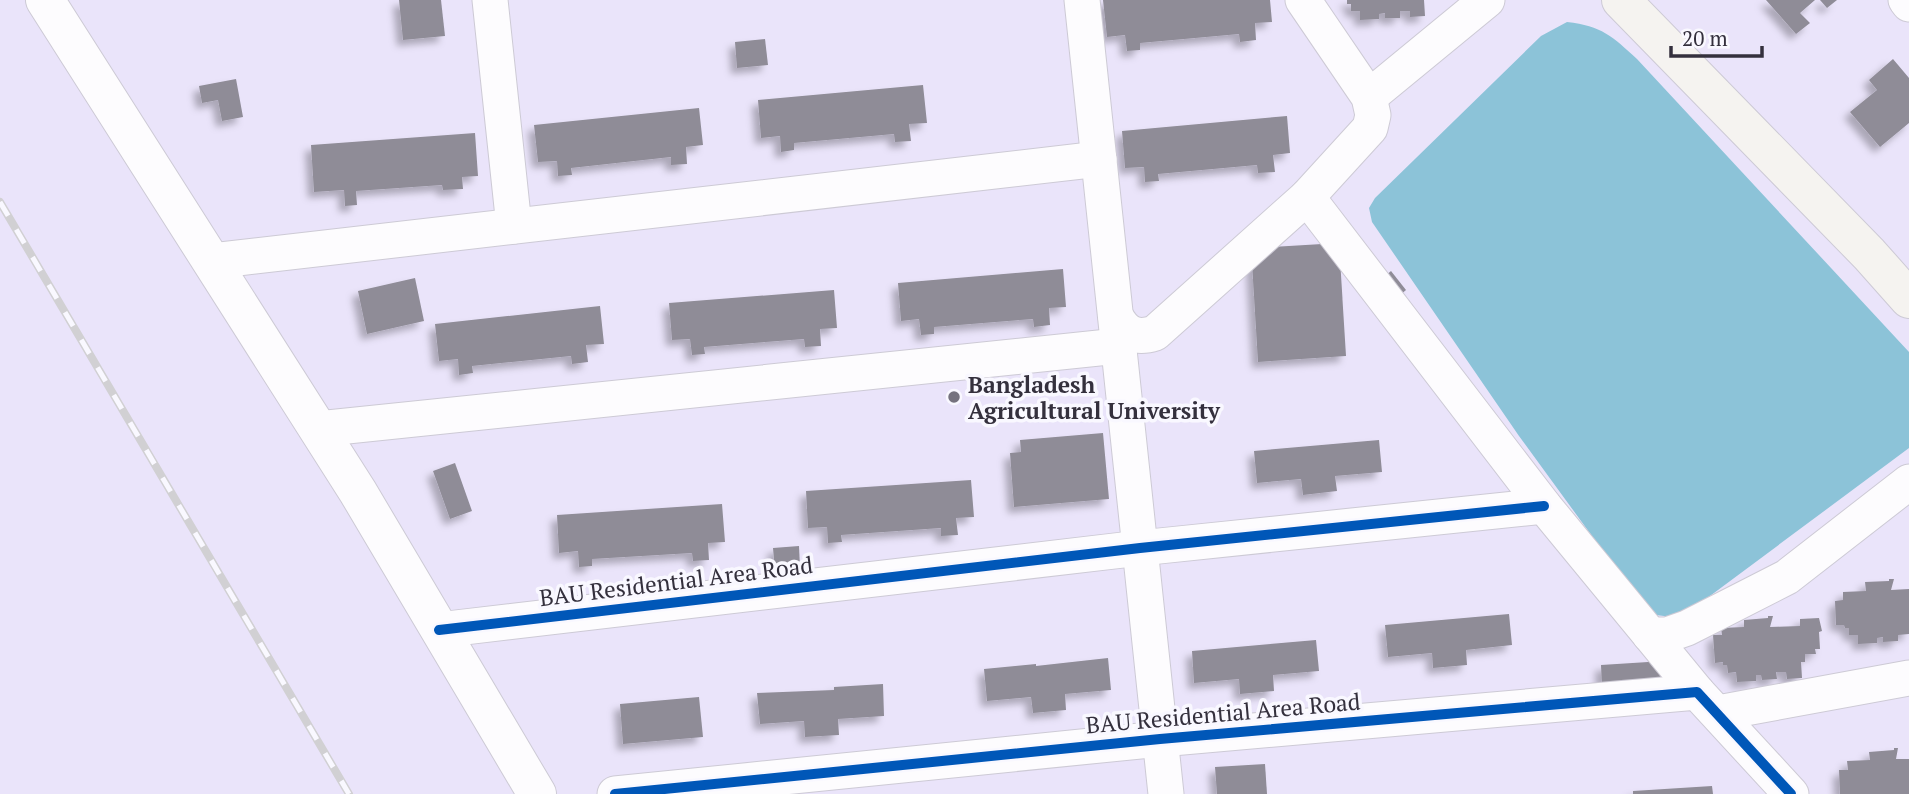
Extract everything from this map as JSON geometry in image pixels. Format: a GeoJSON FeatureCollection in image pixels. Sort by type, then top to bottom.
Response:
{"type":"FeatureCollection","features":[{"type":"Feature","properties":{"kind":"main road"},"geometry":{"type":"LineString","coordinates":[[1621,0],[1909,299]]}},
{"type":"Feature","properties":{"kind":"street"},"geometry":{"type":"LineString","coordinates":[[45,0],[358,492],[537,794]]}},
{"type":"Feature","properties":{"kind":"street"},"geometry":{"type":"LineString","coordinates":[[490,0],[514,226]]}},
{"type":"Feature","properties":{"kind":"street","name":"BAU Residential Area Road"},"geometry":{"type":"LineString","coordinates":[[1082,0],[1166,794]]}},
{"type":"Feature","properties":{"kind":"street"},"geometry":{"type":"LineString","coordinates":[[318,429],[1117,332],[1122,328],[1141,338],[1155,333],[1307,197],[1370,128],[1373,115],[1369,97],[1303,0]]}},
{"type":"Feature","properties":{"kind":"street"},"geometry":{"type":"LineString","coordinates":[[1369,97],[1486,0]]}},
{"type":"Feature","properties":{"kind":"street"},"geometry":{"type":"LineString","coordinates":[[212,261],[1099,159]]}},
{"type":"Feature","properties":{"kind":"street"},"geometry":{"type":"LineString","coordinates":[[1307,197],[1544,506],[1707,703],[1791,794]]}},
{"type":"Feature","properties":{"kind":"street"},"geometry":{"type":"LineString","coordinates":[[1650,635],[1667,635],[1687,628],[1787,577],[1909,482]]}},
{"type":"Feature","properties":{"kind":"street","name":"BAU Residential Area Road"},"geometry":{"type":"LineString","coordinates":[[439,630],[1140,548],[1544,506]]}},
{"type":"Feature","properties":{"kind":"street","name":"BAU Residential Area Road"},"geometry":{"type":"LineString","coordinates":[[615,794],[1160,739],[1707,703],[1909,678]]}},
{"type":"Feature","properties":{"kind":"shaded area","name":"Bangladesh Agricultural University"},"geometry":{"type":"Polygon","coordinates":[[[0,0],[1909,0],[1909,794],[0,794],[0,0]]]}},
{"type":"Feature","properties":{"kind":"water"},"geometry":{"type":"Polygon","coordinates":[[[1567,22],[1589,26],[1606,33],[1637,59],[1909,352],[1909,448],[1687,613],[1672,617],[1656,615],[1619,573],[1519,436],[1372,222],[1369,208],[1375,198],[1541,36],[1567,22]]]}},
{"type":"Feature","properties":{"kind":"building"},"geometry":{"type":"Polygon","coordinates":[[[399,0],[441,0],[445,36],[403,40],[399,0]]]}},
{"type":"Feature","properties":{"kind":"building"},"geometry":{"type":"Polygon","coordinates":[[[1103,0],[1270,0],[1272,22],[1255,23],[1256,40],[1240,42],[1239,34],[1140,43],[1140,50],[1127,51],[1125,35],[1107,37],[1103,0]]]}},
{"type":"Feature","properties":{"kind":"building"},"geometry":{"type":"Polygon","coordinates":[[[1347,0],[1424,0],[1425,16],[1410,17],[1410,11],[1400,11],[1400,18],[1385,18],[1385,13],[1379,14],[1379,19],[1360,20],[1360,11],[1351,11],[1351,4],[1347,4],[1347,0]]]}},
{"type":"Feature","properties":{"kind":"building"},"geometry":{"type":"Polygon","coordinates":[[[1766,0],[1815,0],[1800,13],[1810,23],[1796,34],[1766,0]]]}},
{"type":"Feature","properties":{"kind":"building"},"geometry":{"type":"Polygon","coordinates":[[[1820,0],[1837,0],[1827,8],[1820,0]]]}},
{"type":"Feature","properties":{"kind":"building"},"geometry":{"type":"Polygon","coordinates":[[[765,39],[768,65],[737,68],[735,42],[765,39]]]}},
{"type":"Feature","properties":{"kind":"building"},"geometry":{"type":"Polygon","coordinates":[[[1893,59],[1909,78],[1909,123],[1880,147],[1850,112],[1877,90],[1869,80],[1893,59]]]}},
{"type":"Feature","properties":{"kind":"building"},"geometry":{"type":"Polygon","coordinates":[[[236,79],[243,117],[222,121],[218,100],[202,103],[199,86],[236,79]]]}},
{"type":"Feature","properties":{"kind":"building"},"geometry":{"type":"Polygon","coordinates":[[[923,85],[927,123],[909,124],[911,141],[895,142],[894,134],[794,143],[794,150],[781,152],[780,136],[761,138],[758,100],[923,85]]]}},
{"type":"Feature","properties":{"kind":"building"},"geometry":{"type":"Polygon","coordinates":[[[699,108],[703,145],[686,147],[687,164],[671,165],[671,157],[571,168],[572,175],[558,176],[557,161],[538,162],[534,125],[699,108]]]}},
{"type":"Feature","properties":{"kind":"building"},"geometry":{"type":"Polygon","coordinates":[[[1287,116],[1290,153],[1273,155],[1275,172],[1258,173],[1257,165],[1158,174],[1159,181],[1145,182],[1144,167],[1125,168],[1122,131],[1287,116]]]}},
{"type":"Feature","properties":{"kind":"building"},"geometry":{"type":"Polygon","coordinates":[[[475,133],[478,176],[462,177],[463,189],[443,190],[442,185],[356,191],[357,205],[345,206],[344,190],[314,192],[311,145],[475,133]]]}},
{"type":"Feature","properties":{"kind":"building"},"geometry":{"type":"Polygon","coordinates":[[[1339,243],[1346,356],[1258,362],[1252,263],[1272,247],[1339,243]]]}},
{"type":"Feature","properties":{"kind":"building"},"geometry":{"type":"Polygon","coordinates":[[[1063,269],[1066,307],[1049,308],[1050,325],[1034,327],[1033,319],[934,327],[934,334],[921,335],[919,319],[901,321],[898,283],[1063,269]]]}},
{"type":"Feature","properties":{"kind":"building"},"geometry":{"type":"Polygon","coordinates":[[[1391,271],[1406,290],[1393,301],[1378,282],[1391,271]]]}},
{"type":"Feature","properties":{"kind":"building"},"geometry":{"type":"Polygon","coordinates":[[[415,278],[424,321],[367,334],[358,291],[415,278]]]}},
{"type":"Feature","properties":{"kind":"building"},"geometry":{"type":"Polygon","coordinates":[[[834,290],[837,328],[820,329],[821,346],[805,347],[804,339],[704,347],[705,354],[692,355],[690,339],[672,340],[669,303],[834,290]]]}},
{"type":"Feature","properties":{"kind":"building"},"geometry":{"type":"Polygon","coordinates":[[[600,306],[604,344],[586,345],[588,362],[572,364],[571,356],[472,366],[473,373],[459,375],[458,359],[439,361],[435,324],[600,306]]]}},
{"type":"Feature","properties":{"kind":"building"},"geometry":{"type":"Polygon","coordinates":[[[1103,433],[1109,499],[1014,507],[1010,453],[1021,452],[1020,440],[1103,433]]]}},
{"type":"Feature","properties":{"kind":"building"},"geometry":{"type":"Polygon","coordinates":[[[1379,440],[1382,472],[1335,476],[1337,491],[1303,495],[1301,479],[1257,483],[1254,451],[1379,440]]]}},
{"type":"Feature","properties":{"kind":"building"},"geometry":{"type":"Polygon","coordinates":[[[455,463],[472,511],[450,519],[433,471],[455,463]]]}},
{"type":"Feature","properties":{"kind":"building"},"geometry":{"type":"Polygon","coordinates":[[[971,480],[974,517],[956,518],[958,535],[941,536],[941,528],[841,535],[842,542],[828,543],[827,527],[808,528],[806,491],[971,480]]]}},
{"type":"Feature","properties":{"kind":"building"},"geometry":{"type":"Polygon","coordinates":[[[722,504],[725,542],[708,543],[709,560],[693,561],[692,553],[592,559],[592,566],[579,567],[578,551],[559,553],[557,515],[722,504]]]}},
{"type":"Feature","properties":{"kind":"building"},"geometry":{"type":"Polygon","coordinates":[[[799,546],[800,568],[775,570],[773,548],[799,546]]]}},
{"type":"Feature","properties":{"kind":"building"},"geometry":{"type":"Polygon","coordinates":[[[1894,579],[1891,590],[1909,589],[1909,634],[1898,635],[1898,641],[1883,642],[1883,637],[1877,638],[1877,643],[1858,644],[1858,635],[1849,635],[1849,628],[1836,625],[1835,601],[1843,600],[1843,592],[1866,591],[1865,582],[1894,579]]]}},
{"type":"Feature","properties":{"kind":"building"},"geometry":{"type":"Polygon","coordinates":[[[1509,614],[1512,645],[1466,650],[1467,665],[1433,668],[1432,653],[1388,657],[1385,625],[1509,614]]]}},
{"type":"Feature","properties":{"kind":"building"},"geometry":{"type":"Polygon","coordinates":[[[1773,616],[1770,627],[1800,626],[1800,619],[1819,618],[1822,631],[1819,632],[1820,649],[1815,649],[1816,654],[1805,654],[1805,662],[1801,662],[1802,678],[1787,679],[1786,672],[1776,672],[1777,679],[1762,680],[1761,675],[1756,675],[1756,681],[1737,682],[1736,672],[1728,673],[1727,665],[1723,665],[1723,662],[1715,663],[1713,635],[1722,635],[1721,628],[1744,627],[1744,620],[1773,616]]]}},
{"type":"Feature","properties":{"kind":"building"},"geometry":{"type":"Polygon","coordinates":[[[1316,640],[1319,671],[1273,675],[1274,691],[1240,694],[1239,679],[1194,683],[1192,651],[1316,640]]]}},
{"type":"Feature","properties":{"kind":"building"},"geometry":{"type":"Polygon","coordinates":[[[1108,658],[1111,690],[1065,694],[1066,710],[1033,713],[1031,697],[987,701],[984,669],[1108,658]]]}},
{"type":"Feature","properties":{"kind":"building"},"geometry":{"type":"Polygon","coordinates":[[[1664,661],[1666,683],[1602,687],[1601,665],[1664,661]]]}},
{"type":"Feature","properties":{"kind":"building"},"geometry":{"type":"Polygon","coordinates":[[[883,684],[884,716],[838,719],[839,735],[805,737],[804,721],[760,724],[757,693],[834,690],[834,687],[883,684]]]}},
{"type":"Feature","properties":{"kind":"building"},"geometry":{"type":"Polygon","coordinates":[[[699,697],[703,737],[623,744],[620,704],[699,697]]]}},
{"type":"Feature","properties":{"kind":"building"},"geometry":{"type":"Polygon","coordinates":[[[1898,748],[1896,759],[1909,759],[1909,794],[1840,794],[1839,770],[1848,770],[1847,761],[1870,760],[1869,752],[1898,748]]]}},
{"type":"Feature","properties":{"kind":"building"},"geometry":{"type":"Polygon","coordinates":[[[1265,764],[1267,794],[1217,794],[1215,767],[1265,764]]]}},
{"type":"Feature","properties":{"kind":"building"},"geometry":{"type":"Polygon","coordinates":[[[1712,786],[1713,794],[1633,794],[1633,791],[1712,786]]]}},
{"type":"Feature","properties":{"kind":"railway"},"geometry":{"type":"LineString","coordinates":[[0,202],[349,794]]}},
{"type":"Feature","properties":{"kind":"cycle path"},"geometry":{"type":"LineString","coordinates":[[439,630],[1140,548],[1544,506]]}},
{"type":"Feature","properties":{"kind":"cycle path"},"geometry":{"type":"LineString","coordinates":[[615,794],[1160,739],[1697,692],[1791,794]]}},
{"type":"Feature","properties":{"kind":"place","name":"Bangladesh Agricultural University"},"geometry":{"type":"Point","coordinates":[954,397]}}]}
